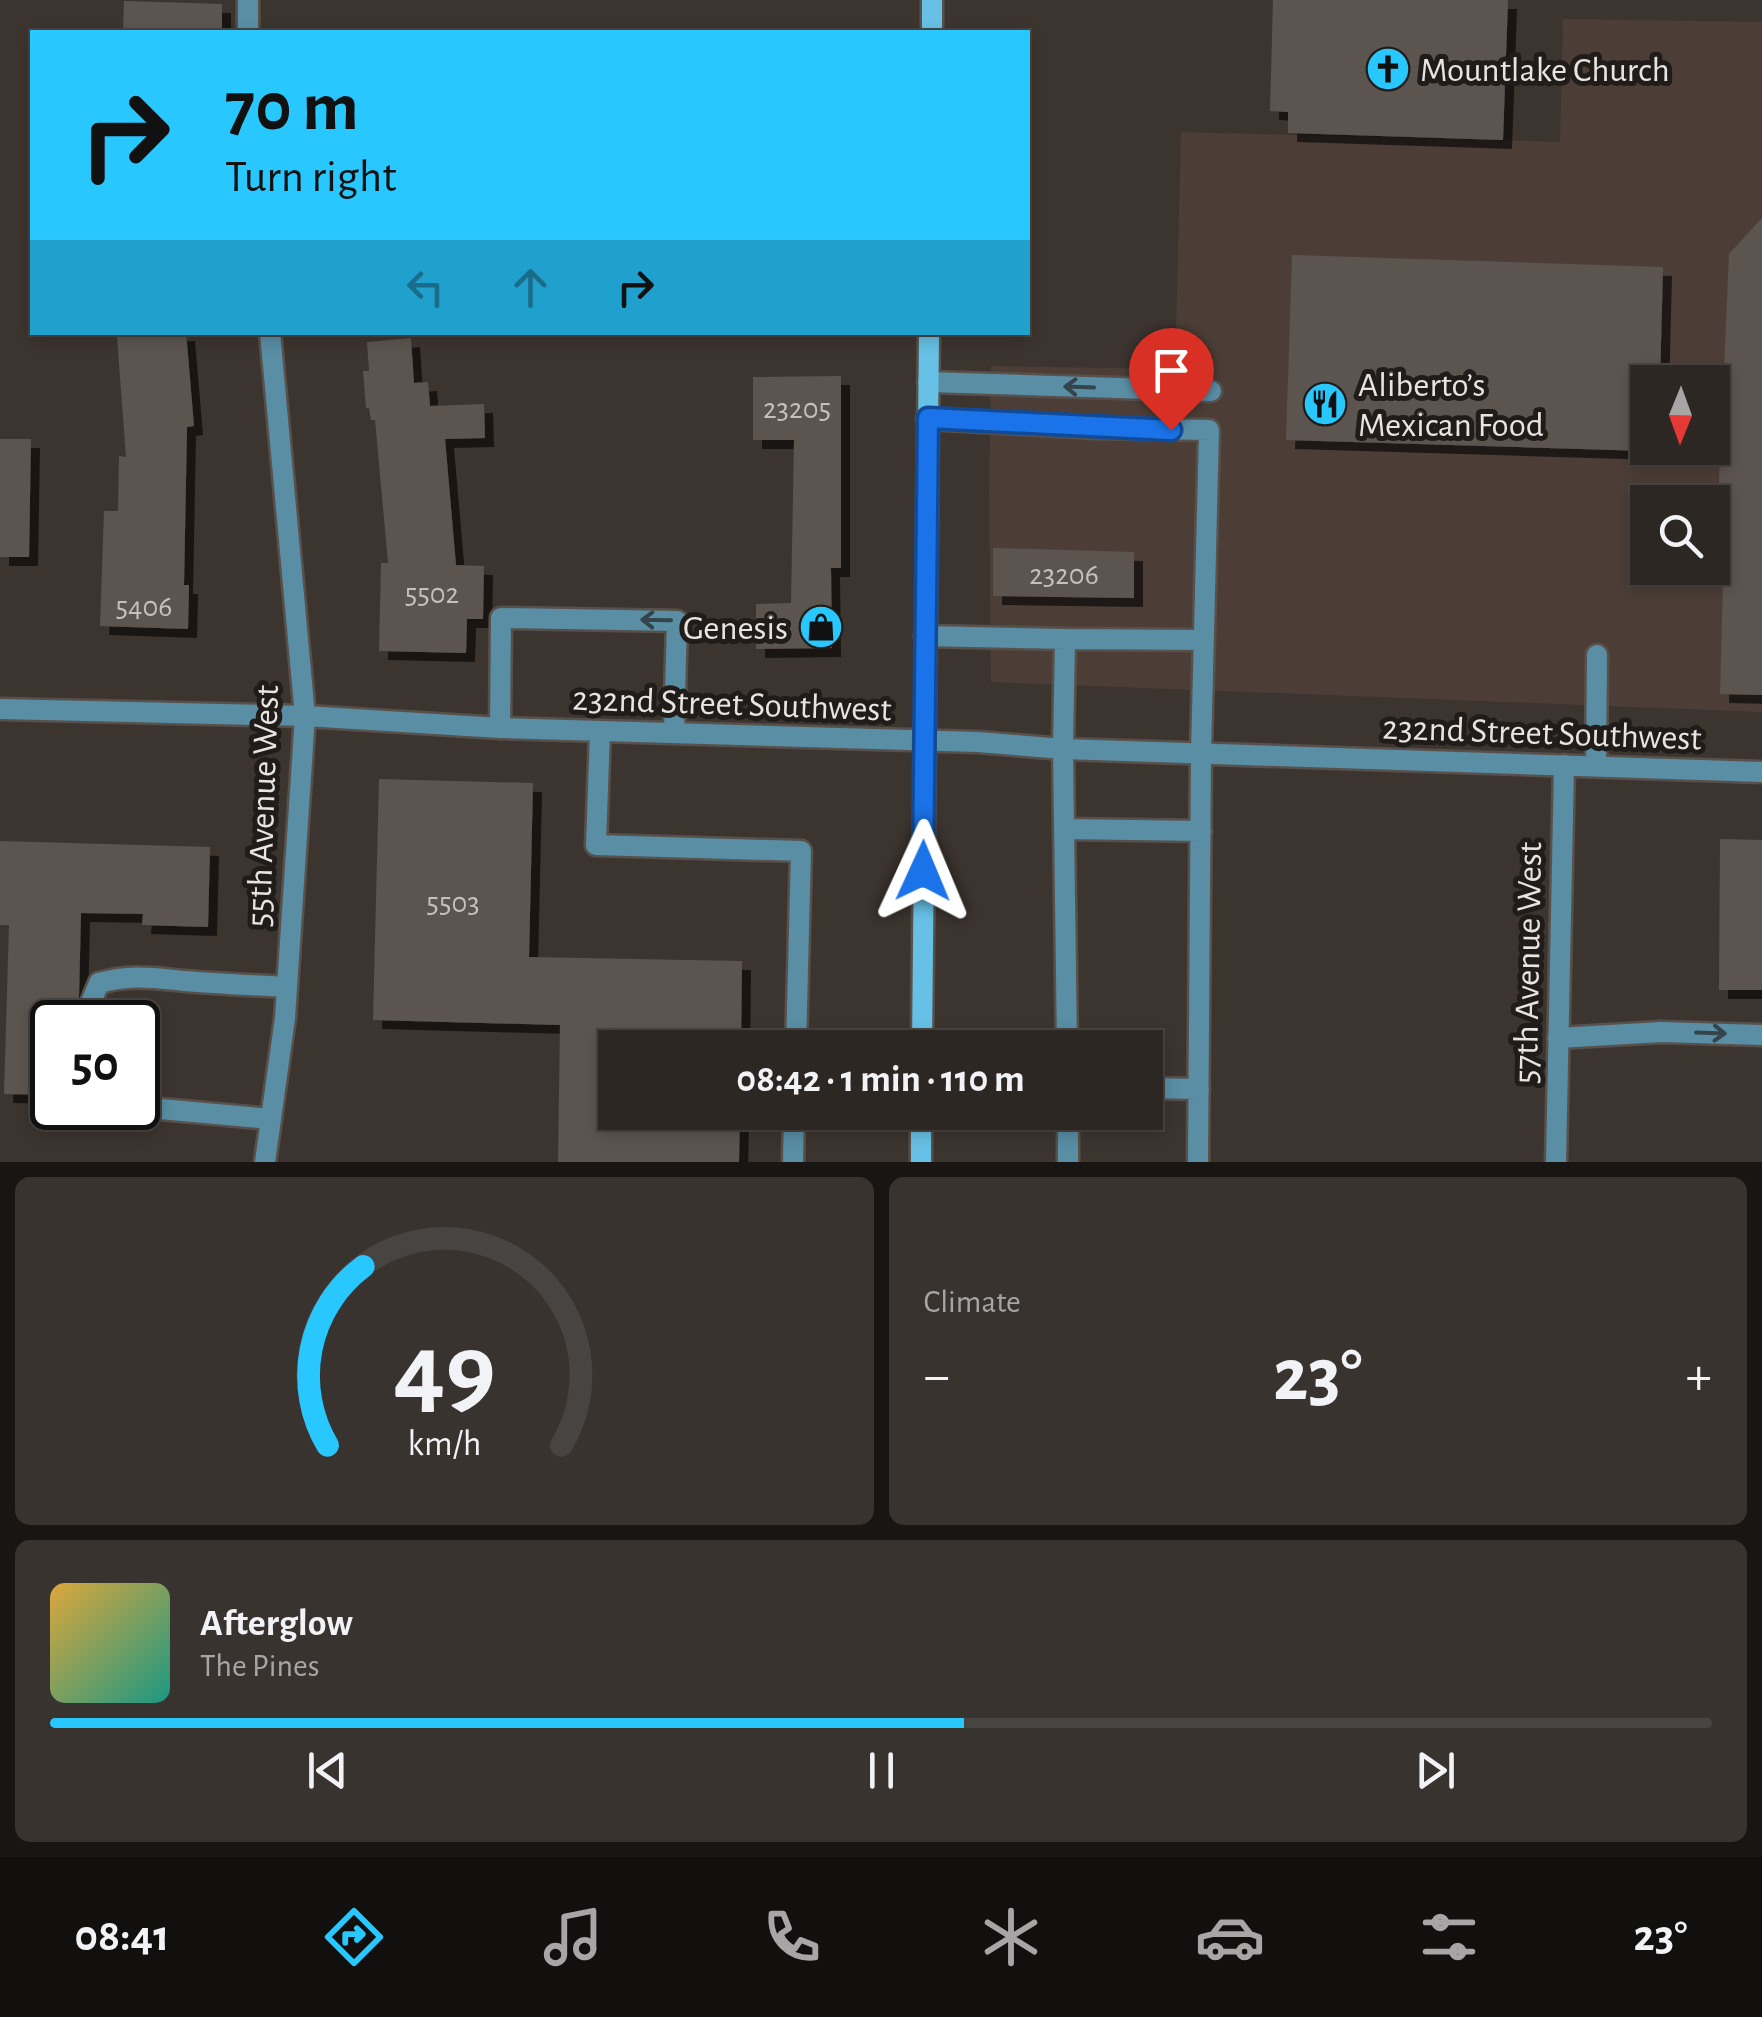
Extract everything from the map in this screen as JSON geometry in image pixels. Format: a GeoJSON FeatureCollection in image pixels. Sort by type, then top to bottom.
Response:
{"type":"FeatureCollection","features":[{"type":"Feature","properties":{"kind":"main road"},"geometry":{"type":"LineString","coordinates":[[932,0],[932,30]]}},
{"type":"Feature","properties":{"kind":"main road"},"geometry":{"type":"LineString","coordinates":[[922,1030],[928,335]]}},
{"type":"Feature","properties":{"kind":"main road"},"geometry":{"type":"LineString","coordinates":[[921,1130],[921,1162]]}},
{"type":"Feature","properties":{"kind":"street"},"geometry":{"type":"LineString","coordinates":[[248,0],[248,30]]}},
{"type":"Feature","properties":{"kind":"street","name":"55th Avenue West"},"geometry":{"type":"LineString","coordinates":[[265,1162],[287,987],[304,716],[270,335]]}},
{"type":"Feature","properties":{"kind":"street"},"geometry":{"type":"LineString","coordinates":[[928,382],[1212,392]]}},
{"type":"Feature","properties":{"kind":"street"},"geometry":{"type":"LineString","coordinates":[[928,418],[1209,430],[1201,753],[1198,1162]]}},
{"type":"Feature","properties":{"kind":"street"},"geometry":{"type":"LineString","coordinates":[[500,728],[501,618],[677,621],[674,732]]}},
{"type":"Feature","properties":{"kind":"street"},"geometry":{"type":"LineString","coordinates":[[926,636],[1204,640]]}},
{"type":"Feature","properties":{"kind":"street"},"geometry":{"type":"LineString","coordinates":[[1065,638],[1067,1030]]}},
{"type":"Feature","properties":{"kind":"street"},"geometry":{"type":"LineString","coordinates":[[1596,766],[1597,655]]}},
{"type":"Feature","properties":{"kind":"street","name":"232nd Street Southwest"},"geometry":{"type":"LineString","coordinates":[[0,709],[304,716],[500,728],[1762,772]]}},
{"type":"Feature","properties":{"kind":"street"},"geometry":{"type":"LineString","coordinates":[[600,731],[596,845],[802,852],[797,1030]]}},
{"type":"Feature","properties":{"kind":"street","name":"57th Avenue West"},"geometry":{"type":"LineString","coordinates":[[1556,1162],[1564,765]]}},
{"type":"Feature","properties":{"kind":"street"},"geometry":{"type":"LineString","coordinates":[[1066,829],[1200,831]]}},
{"type":"Feature","properties":{"kind":"street"},"geometry":{"type":"LineString","coordinates":[[92,1000],[100,983],[144,976],[287,987]]}},
{"type":"Feature","properties":{"kind":"street"},"geometry":{"type":"LineString","coordinates":[[1558,1038],[1661,1032],[1762,1035]]}},
{"type":"Feature","properties":{"kind":"street"},"geometry":{"type":"LineString","coordinates":[[1163,1088],[1199,1089]]}},
{"type":"Feature","properties":{"kind":"street"},"geometry":{"type":"LineString","coordinates":[[160,1109],[271,1119]]}},
{"type":"Feature","properties":{"kind":"street"},"geometry":{"type":"LineString","coordinates":[[793,1162],[794,1130]]}},
{"type":"Feature","properties":{"kind":"street"},"geometry":{"type":"LineString","coordinates":[[1068,1130],[1068,1162]]}},
{"type":"Feature","properties":{"kind":"shaded area"},"geometry":{"type":"Polygon","coordinates":[[[1563,19],[1762,22],[1762,712],[991,682],[991,366],[1175,369],[1181,132],[1560,142],[1563,19]]]}},
{"type":"Feature","properties":{"kind":"building","name":"Mountlake Church"},"geometry":{"type":"Polygon","coordinates":[[[1273,0],[1508,0],[1503,140],[1288,133],[1288,112],[1270,111],[1273,0]]]}},
{"type":"Feature","properties":{"kind":"building"},"geometry":{"type":"Polygon","coordinates":[[[124,1],[222,4],[222,30],[123,30],[124,1]]]}},
{"type":"Feature","properties":{"kind":"building"},"geometry":{"type":"Polygon","coordinates":[[[1762,218],[1762,695],[1720,694],[1723,585],[1730,585],[1730,485],[1719,485],[1720,465],[1730,465],[1730,365],[1724,365],[1729,254],[1762,218]]]}},
{"type":"Feature","properties":{"kind":"building"},"geometry":{"type":"Polygon","coordinates":[[[1292,255],[1663,267],[1660,365],[1630,365],[1630,450],[1286,440],[1292,255]]]}},
{"type":"Feature","properties":{"kind":"building"},"geometry":{"type":"Polygon","coordinates":[[[186,335],[194,426],[187,427],[184,585],[189,585],[188,629],[100,626],[104,511],[118,511],[119,456],[126,457],[117,337],[186,335]]]}},
{"type":"Feature","properties":{"kind":"building"},"geometry":{"type":"Polygon","coordinates":[[[411,338],[414,383],[428,382],[430,406],[484,404],[485,438],[445,439],[456,565],[484,566],[483,619],[467,619],[466,653],[379,651],[381,563],[388,563],[375,420],[371,420],[366,408],[363,371],[369,371],[367,342],[411,338]]]}},
{"type":"Feature","properties":{"kind":"building"},"geometry":{"type":"Polygon","coordinates":[[[841,376],[841,568],[831,568],[832,648],[756,649],[756,604],[791,603],[794,440],[753,440],[753,377],[841,376]]]}},
{"type":"Feature","properties":{"kind":"building"},"geometry":{"type":"Polygon","coordinates":[[[0,439],[31,439],[29,557],[0,557],[0,439]]]}},
{"type":"Feature","properties":{"kind":"building"},"geometry":{"type":"Polygon","coordinates":[[[993,548],[1134,552],[1134,598],[993,596],[993,548]]]}},
{"type":"Feature","properties":{"kind":"building"},"geometry":{"type":"Polygon","coordinates":[[[379,779],[533,783],[529,957],[742,961],[741,1030],[598,1030],[598,1130],[740,1130],[739,1162],[558,1162],[560,1025],[373,1020],[379,779]]]}},
{"type":"Feature","properties":{"kind":"building"},"geometry":{"type":"Polygon","coordinates":[[[1720,839],[1762,840],[1762,990],[1719,990],[1720,839]]]}},
{"type":"Feature","properties":{"kind":"building"},"geometry":{"type":"Polygon","coordinates":[[[0,841],[210,847],[208,927],[142,925],[143,914],[81,913],[78,1000],[30,1000],[30,1095],[4,1094],[9,925],[0,925],[0,841]]]}},
{"type":"Feature","properties":{"kind":"place","name":"Mountlake Church"},"geometry":{"type":"Point","coordinates":[1388,69]}},
{"type":"Feature","properties":{"kind":"place","name":"Aliberto’s Mexican Food"},"geometry":{"type":"Point","coordinates":[1325,404]}},
{"type":"Feature","properties":{"kind":"place","name":"Genesis"},"geometry":{"type":"Point","coordinates":[821,627]}},
{"type":"Feature","properties":{"kind":"route"},"geometry":{"type":"LineString","coordinates":[[923,871],[928,418],[1171,430]]}}]}
